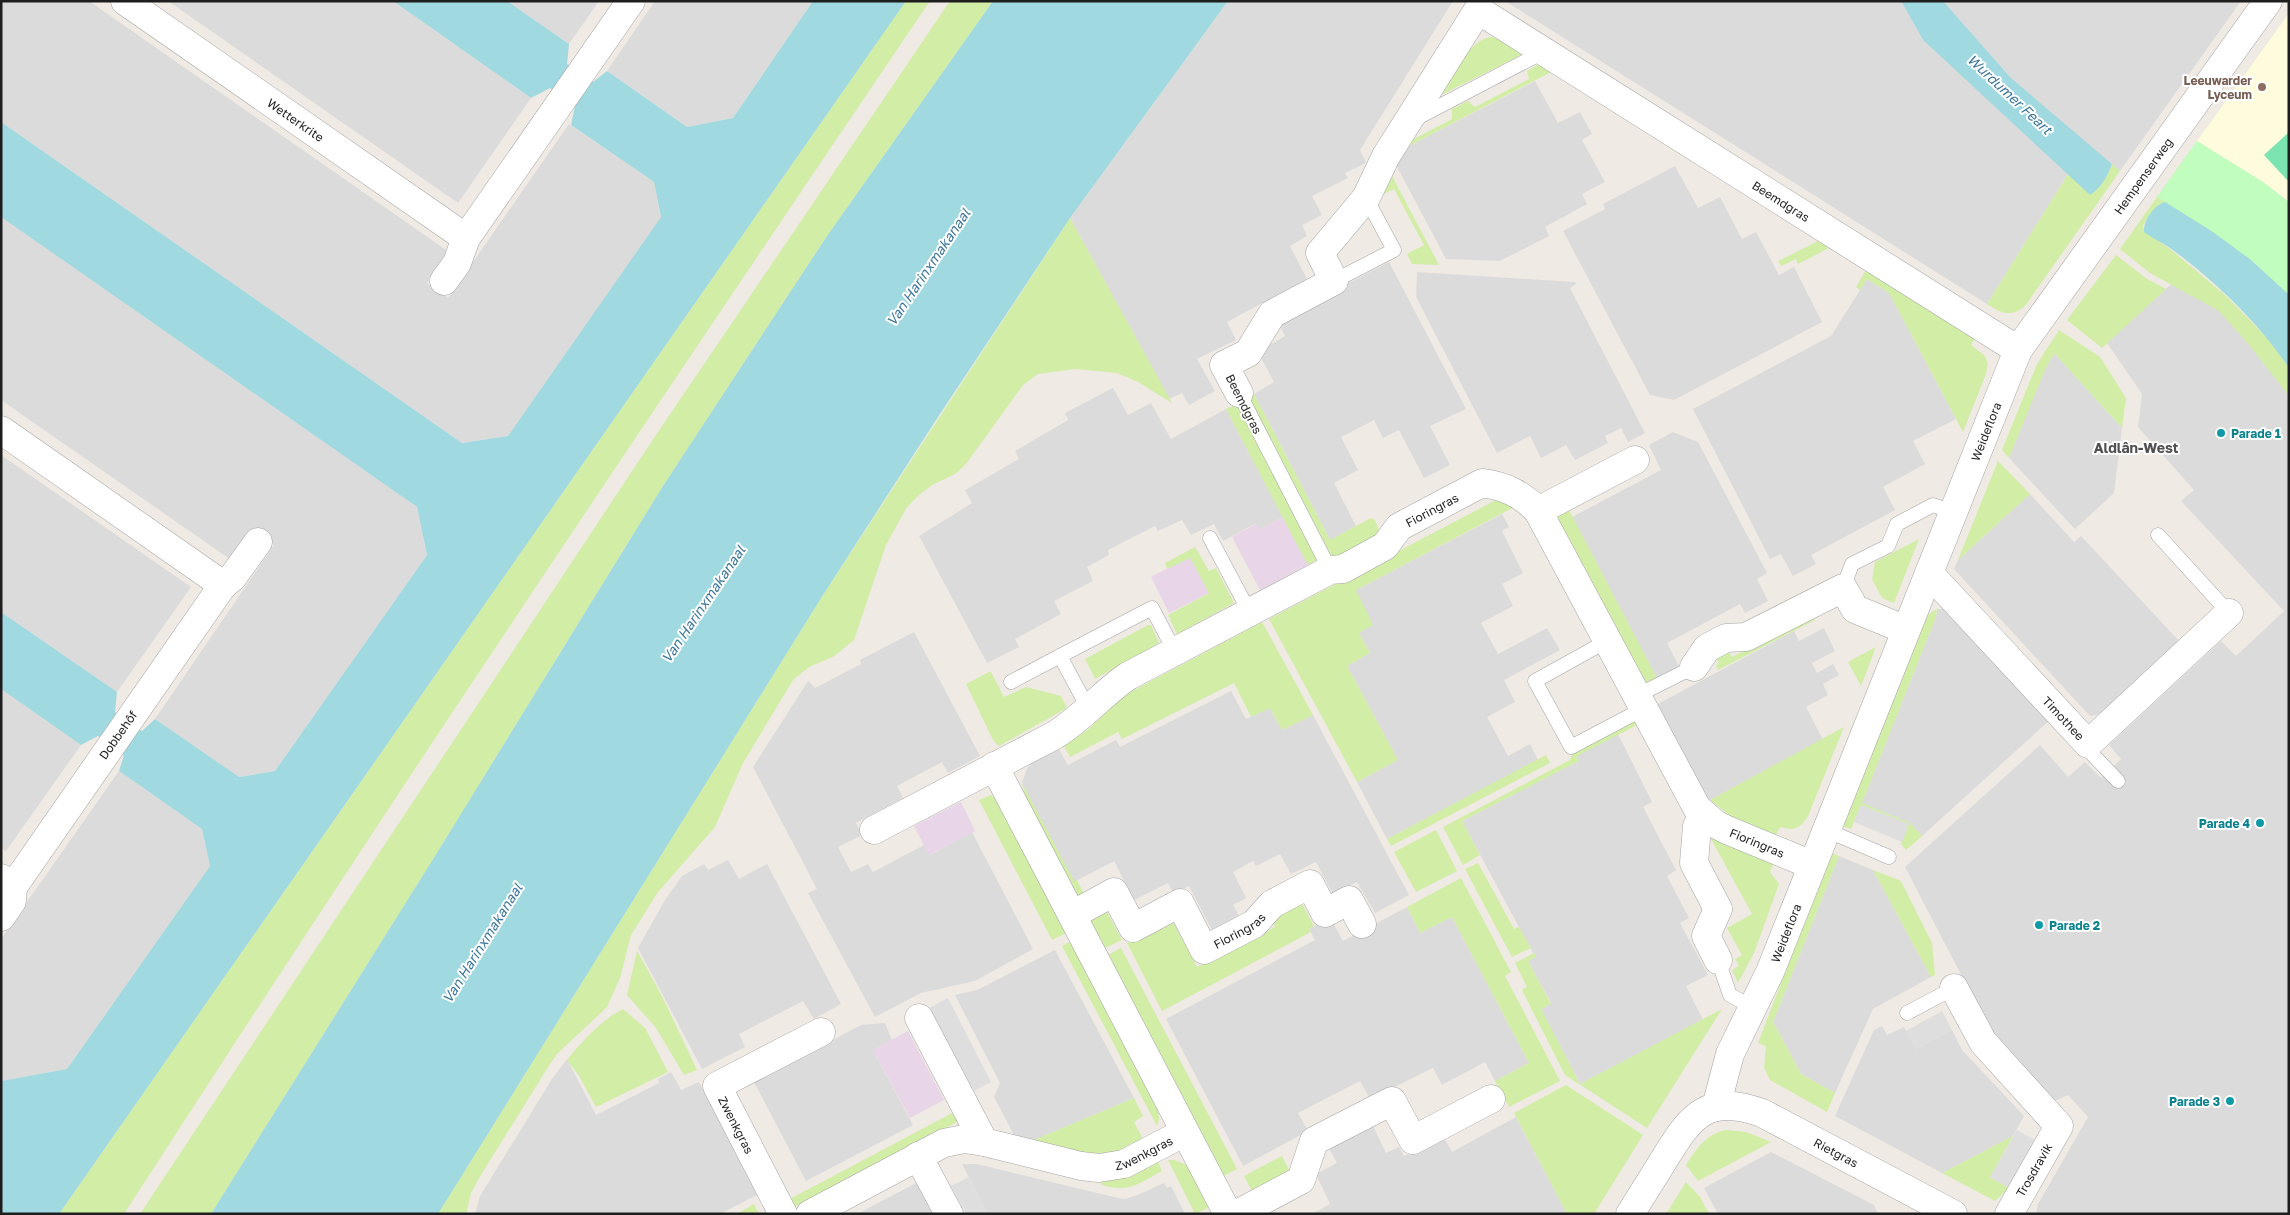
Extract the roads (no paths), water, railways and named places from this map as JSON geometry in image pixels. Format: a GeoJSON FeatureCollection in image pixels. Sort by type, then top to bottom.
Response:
{"type":"FeatureCollection","features":[{"type":"Feature","properties":{"kind":"street","name":"Wetterkrite"},"geometry":{"type":"LineString","coordinates":[[125,1],[466,238]]}},
{"type":"Feature","properties":{"kind":"street"},"geometry":{"type":"LineString","coordinates":[[444,282],[457,263],[466,238],[631,1]]}},
{"type":"Feature","properties":{"kind":"street","name":"Hempenserweg"},"geometry":{"type":"LineString","coordinates":[[2018,350],[2268,1]]}},
{"type":"Feature","properties":{"kind":"street","name":"Beemdgras"},"geometry":{"type":"LineString","coordinates":[[1239,394],[1224,365],[1248,353],[1272,314],[1334,281],[1320,253],[1366,198],[1386,156],[1478,10],[2018,350]]}},
{"type":"Feature","properties":{"kind":"street","name":"Weideflora"},"geometry":{"type":"LineString","coordinates":[[1716,1107],[1730,1054],[1770,972],[2018,350]]}},
{"type":"Feature","properties":{"kind":"street"},"geometry":{"type":"LineString","coordinates":[[1,430],[223,585]]}},
{"type":"Feature","properties":{"kind":"street"},"geometry":{"type":"LineString","coordinates":[[1538,511],[1635,460]]}},
{"type":"Feature","properties":{"kind":"street","name":"Fioringras"},"geometry":{"type":"LineString","coordinates":[[874,830],[1059,732],[1107,691],[1128,676],[1330,570],[1343,569],[1385,546],[1398,527],[1482,483],[1498,485],[1516,492],[1527,499],[1538,511],[1689,795],[1705,816],[1727,830],[1812,865]]}},
{"type":"Feature","properties":{"kind":"street","name":"Dobbehôf"},"geometry":{"type":"LineString","coordinates":[[1,917],[12,901],[7,882],[129,720],[223,585],[232,578],[258,542]]}},
{"type":"Feature","properties":{"kind":"street","name":"Timothee"},"geometry":{"type":"LineString","coordinates":[[1929,573],[2088,744],[2229,613]]}},
{"type":"Feature","properties":{"kind":"street"},"geometry":{"type":"LineString","coordinates":[[1694,667],[1707,648],[1726,638],[1746,637],[1843,588],[1854,610],[1906,630]]}},
{"type":"Feature","properties":{"kind":"street"},"geometry":{"type":"LineString","coordinates":[[994,766],[1228,1214]]}},
{"type":"Feature","properties":{"kind":"street"},"geometry":{"type":"LineString","coordinates":[[1705,816],[1697,826],[1694,863],[1718,909],[1706,936],[1718,960]]}},
{"type":"Feature","properties":{"kind":"street","name":"Fioringras"},"geometry":{"type":"LineString","coordinates":[[1072,914],[1114,892],[1133,928],[1180,903],[1204,950],[1254,924],[1272,904],[1310,884],[1325,913],[1350,900],[1362,924]]}},
{"type":"Feature","properties":{"kind":"street","name":"Trosdravik"},"geometry":{"type":"LineString","coordinates":[[1954,988],[1983,1042],[2059,1126],[2009,1214]]}},
{"type":"Feature","properties":{"kind":"street"},"geometry":{"type":"LineString","coordinates":[[919,1018],[984,1142]]}},
{"type":"Feature","properties":{"kind":"street","name":"Zwenkgras"},"geometry":{"type":"LineString","coordinates":[[783,1214],[717,1086],[821,1032]]}},
{"type":"Feature","properties":{"kind":"street"},"geometry":{"type":"LineString","coordinates":[[1237,1214],[1301,1180],[1314,1141],[1392,1101],[1413,1140],[1491,1099]]}},
{"type":"Feature","properties":{"kind":"street","name":"Rietgras"},"geometry":{"type":"LineString","coordinates":[[1716,1107],[1741,1106],[1762,1113],[1953,1214]]}},
{"type":"Feature","properties":{"kind":"street"},"geometry":{"type":"LineString","coordinates":[[1630,1214],[1685,1128],[1702,1112],[1716,1107]]}},
{"type":"Feature","properties":{"kind":"street","name":"Zwenkgras"},"geometry":{"type":"LineString","coordinates":[[810,1214],[944,1143],[964,1139],[984,1142],[1080,1166],[1098,1168],[1124,1164],[1185,1132]]}},
{"type":"Feature","properties":{"kind":"street"},"geometry":{"type":"LineString","coordinates":[[918,1156],[948,1214]]}},
{"type":"Feature","properties":{"kind":"lane","name":"Beemdgras"},"geometry":{"type":"LineString","coordinates":[[1407,123],[1545,51]]}},
{"type":"Feature","properties":{"kind":"lane","name":"Beemdgras"},"geometry":{"type":"LineString","coordinates":[[1334,281],[1394,250],[1366,198]]}},
{"type":"Feature","properties":{"kind":"lane","name":"Beemdgras"},"geometry":{"type":"LineString","coordinates":[[1239,394],[1330,570]]}},
{"type":"Feature","properties":{"kind":"lane"},"geometry":{"type":"LineString","coordinates":[[1843,588],[1852,564],[1888,546],[1897,524],[1933,505],[1953,512]]}},
{"type":"Feature","properties":{"kind":"lane"},"geometry":{"type":"LineString","coordinates":[[2158,536],[2229,613]]}},
{"type":"Feature","properties":{"kind":"lane"},"geometry":{"type":"LineString","coordinates":[[1210,538],[1250,613]]}},
{"type":"Feature","properties":{"kind":"lane"},"geometry":{"type":"LineString","coordinates":[[1011,682],[1152,608],[1175,652]]}},
{"type":"Feature","properties":{"kind":"lane"},"geometry":{"type":"LineString","coordinates":[[1607,641],[1535,680],[1571,747],[1694,667]]}},
{"type":"Feature","properties":{"kind":"lane"},"geometry":{"type":"LineString","coordinates":[[1060,656],[1088,708]]}},
{"type":"Feature","properties":{"kind":"lane"},"geometry":{"type":"LineString","coordinates":[[2088,744],[2093,755],[2118,781]]}},
{"type":"Feature","properties":{"kind":"lane"},"geometry":{"type":"LineString","coordinates":[[1826,830],[1888,857]]}},
{"type":"Feature","properties":{"kind":"lane"},"geometry":{"type":"LineString","coordinates":[[1718,960],[1730,995],[1752,1007]]}},
{"type":"Feature","properties":{"kind":"lane"},"geometry":{"type":"LineString","coordinates":[[1906,1013],[1954,988]]}},
{"type":"Feature","properties":{"kind":"water"},"geometry":{"type":"Polygon","coordinates":[[[393,1],[507,1],[569,44],[567,64],[593,82],[607,71],[687,127],[733,118],[813,1],[906,1],[59,1214],[1,1214],[1,1081],[67,1069],[210,866],[202,829],[119,771],[124,755],[98,736],[81,745],[1,689],[1,612],[117,692],[115,712],[142,731],[155,719],[239,777],[275,771],[427,555],[417,507],[1,217],[1,122],[462,443],[508,436],[661,217],[654,182],[571,125],[575,106],[550,88],[531,98],[393,1]]]}},
{"type":"Feature","properties":{"kind":"water","name":"Van Harinxmakanaal"},"geometry":{"type":"Polygon","coordinates":[[[993,1],[1228,1],[1070,218],[938,417],[823,595],[438,1214],[211,1214],[663,486],[827,236],[993,1]]]}},
{"type":"Feature","properties":{"kind":"water","name":"Wurdumer Feart"},"geometry":{"type":"Polygon","coordinates":[[[1901,1],[1943,1],[2011,78],[2112,164],[2098,189],[2090,195],[1923,40],[1901,1]]]}},
{"type":"Feature","properties":{"kind":"water"},"geometry":{"type":"Polygon","coordinates":[[[2165,202],[2213,232],[2251,260],[2289,295],[2289,368],[2250,318],[2219,288],[2170,248],[2144,232],[2145,223],[2150,214],[2157,206],[2165,202]]]}},
{"type":"Feature","properties":{"kind":"place","name":"Leeuwarder Lyceum"},"geometry":{"type":"Point","coordinates":[2262,87]}},
{"type":"Feature","properties":{"kind":"place","name":"Parade 1"},"geometry":{"type":"Point","coordinates":[2221,433]}},
{"type":"Feature","properties":{"kind":"place","name":"Parade 4"},"geometry":{"type":"Point","coordinates":[2260,823]}},
{"type":"Feature","properties":{"kind":"place","name":"Parade 2"},"geometry":{"type":"Point","coordinates":[2039,925]}},
{"type":"Feature","properties":{"kind":"place","name":"Parade 3"},"geometry":{"type":"Point","coordinates":[2230,1101]}},
{"type":"Feature","properties":{"kind":"district","name":"Aldlân-West"},"geometry":{"type":"Point","coordinates":[2136,447]}}]}
